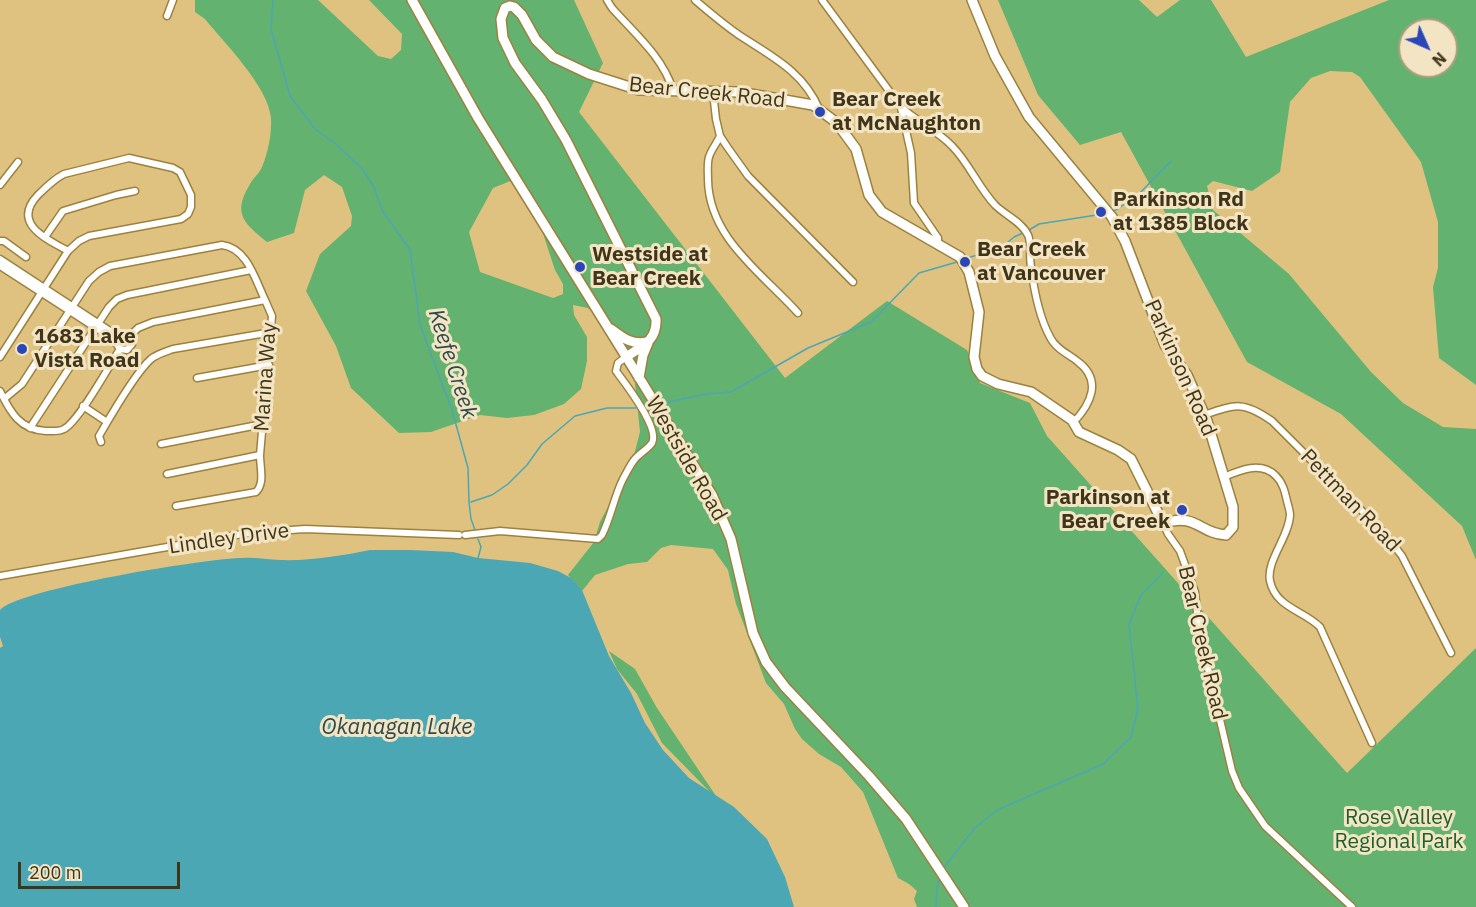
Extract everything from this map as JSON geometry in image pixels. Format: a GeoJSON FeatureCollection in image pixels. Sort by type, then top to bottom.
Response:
{"type":"FeatureCollection","features":[{"type":"Feature","properties":{"kind":"street"},"geometry":{"type":"LineString","coordinates":[[166,16],[173,0]]}},
{"type":"Feature","properties":{"kind":"street","name":"Westside Road"},"geometry":{"type":"LineString","coordinates":[[412,0],[478,118],[696,468],[731,539],[753,633],[766,662],[785,687],[906,819],[964,907]]}},
{"type":"Feature","properties":{"kind":"street"},"geometry":{"type":"LineString","coordinates":[[606,0],[659,61],[668,75],[673,90]]}},
{"type":"Feature","properties":{"kind":"street"},"geometry":{"type":"LineString","coordinates":[[695,0],[724,24],[776,58],[812,92],[820,110]]}},
{"type":"Feature","properties":{"kind":"street"},"geometry":{"type":"LineString","coordinates":[[822,0],[901,107],[911,117],[942,136],[954,148],[988,197],[1028,234],[1031,267],[1040,312],[1050,339],[1090,374],[1092,386],[1090,399],[1083,412],[1073,423]]}},
{"type":"Feature","properties":{"kind":"street","name":"Parkinson Road"},"geometry":{"type":"LineString","coordinates":[[972,0],[996,56],[1029,117],[1112,217],[1125,241],[1165,345],[1187,375],[1204,415],[1233,507],[1233,527],[1226,534],[1214,534],[1189,520],[1177,519],[1163,523]]}},
{"type":"Feature","properties":{"kind":"street","name":"Bear Creek Road"},"geometry":{"type":"LineString","coordinates":[[649,341],[656,331],[656,319],[566,140],[542,100],[515,63],[503,38],[501,19],[505,8],[514,7],[522,15],[536,40],[553,57],[589,74],[639,90],[739,92],[813,105],[837,123],[856,149],[868,195],[882,212],[960,257],[969,272],[979,312],[974,357],[977,369],[982,376],[998,384],[1030,392],[1053,406],[1073,423],[1079,432],[1118,450],[1131,459],[1168,534],[1180,551],[1195,592],[1198,630],[1232,771],[1239,788],[1265,826],[1352,907]]}},
{"type":"Feature","properties":{"kind":"street"},"geometry":{"type":"LineString","coordinates":[[713,92],[720,136],[748,176],[854,282]]}},
{"type":"Feature","properties":{"kind":"street"},"geometry":{"type":"LineString","coordinates":[[901,107],[911,153],[914,203],[938,238],[938,245]]}},
{"type":"Feature","properties":{"kind":"street"},"geometry":{"type":"LineString","coordinates":[[720,136],[709,156],[708,174],[710,204],[716,218],[735,248],[798,313]]}},
{"type":"Feature","properties":{"kind":"street"},"geometry":{"type":"LineString","coordinates":[[0,357],[68,251],[79,242],[89,236],[181,219],[188,214],[191,207],[191,195],[180,172],[173,168],[129,158],[64,174],[32,201],[27,215],[35,230],[68,251]]}},
{"type":"Feature","properties":{"kind":"street"},"geometry":{"type":"LineString","coordinates":[[0,185],[18,162]]}},
{"type":"Feature","properties":{"kind":"street"},"geometry":{"type":"LineString","coordinates":[[45,237],[63,211],[135,191]]}},
{"type":"Feature","properties":{"kind":"street"},"geometry":{"type":"LineString","coordinates":[[0,241],[4,241],[26,257]]}},
{"type":"Feature","properties":{"kind":"street"},"geometry":{"type":"LineString","coordinates":[[3,399],[22,384],[89,281],[110,266],[222,245],[231,246],[240,251],[265,300]]}},
{"type":"Feature","properties":{"kind":"street"},"geometry":{"type":"LineString","coordinates":[[0,259],[97,325],[121,336],[129,337],[131,347],[127,350],[118,346],[97,325]]}},
{"type":"Feature","properties":{"kind":"street"},"geometry":{"type":"LineString","coordinates":[[0,266],[43,290]]}},
{"type":"Feature","properties":{"kind":"street"},"geometry":{"type":"LineString","coordinates":[[30,428],[97,325],[117,299],[251,270]]}},
{"type":"Feature","properties":{"kind":"street","name":"Marina Way"},"geometry":{"type":"LineString","coordinates":[[129,337],[138,328],[153,322],[265,300],[272,316],[260,455],[262,480],[260,489],[256,492],[176,506]]}},
{"type":"Feature","properties":{"kind":"street"},"geometry":{"type":"LineString","coordinates":[[605,325],[631,342],[639,344],[649,341]]}},
{"type":"Feature","properties":{"kind":"street"},"geometry":{"type":"LineString","coordinates":[[101,442],[99,436],[107,422],[145,366],[159,354],[173,349],[272,332]]}},
{"type":"Feature","properties":{"kind":"street"},"geometry":{"type":"LineString","coordinates":[[0,391],[13,415],[22,425],[36,431],[63,430],[83,406],[118,346],[121,336]]}},
{"type":"Feature","properties":{"kind":"street"},"geometry":{"type":"LineString","coordinates":[[626,357],[649,341]]}},
{"type":"Feature","properties":{"kind":"street"},"geometry":{"type":"LineString","coordinates":[[639,378],[643,355],[649,341]]}},
{"type":"Feature","properties":{"kind":"street","name":"Lindley Drive"},"geometry":{"type":"LineString","coordinates":[[0,576],[248,533],[305,529],[462,535],[500,531],[598,539],[602,535],[618,489],[629,467],[654,438],[633,393],[616,371],[618,363],[626,357]]}},
{"type":"Feature","properties":{"kind":"street"},"geometry":{"type":"LineString","coordinates":[[197,378],[269,365]]}},
{"type":"Feature","properties":{"kind":"street","name":"Pettman Road"},"geometry":{"type":"LineString","coordinates":[[1204,415],[1240,405],[1256,409],[1272,421],[1391,541],[1402,556],[1451,653]]}},
{"type":"Feature","properties":{"kind":"street"},"geometry":{"type":"LineString","coordinates":[[83,406],[107,422]]}},
{"type":"Feature","properties":{"kind":"street"},"geometry":{"type":"LineString","coordinates":[[161,444],[264,424]]}},
{"type":"Feature","properties":{"kind":"street"},"geometry":{"type":"LineString","coordinates":[[166,474],[260,455]]}},
{"type":"Feature","properties":{"kind":"street"},"geometry":{"type":"LineString","coordinates":[[1224,477],[1244,468],[1260,468],[1272,472],[1280,480],[1290,515],[1283,541],[1270,567],[1270,579],[1274,592],[1284,604],[1313,620],[1320,627],[1372,743]]}},
{"type":"Feature","properties":{"kind":"green space","name":"Rose Valley Regional Park"},"geometry":{"type":"Polygon","coordinates":[[[195,0],[318,0],[378,56],[391,59],[401,50],[402,34],[369,0],[574,0],[603,63],[579,112],[785,378],[887,301],[967,350],[980,383],[1030,403],[1047,436],[1347,773],[1476,648],[1476,907],[917,907],[914,899],[917,891],[898,878],[863,792],[841,767],[819,754],[802,739],[784,704],[766,683],[736,604],[728,570],[713,549],[671,545],[661,548],[647,562],[628,564],[595,575],[582,591],[568,575],[594,542],[600,522],[633,459],[640,432],[633,364],[624,342],[588,308],[573,305],[574,315],[587,337],[587,361],[581,389],[564,404],[534,415],[507,418],[480,415],[431,432],[399,433],[351,388],[336,346],[306,291],[320,254],[351,226],[352,216],[342,187],[324,175],[305,190],[294,233],[267,242],[247,224],[241,211],[242,204],[250,183],[261,170],[266,156],[271,118],[268,106],[254,79],[205,19],[195,12],[195,0]],[[513,180],[493,188],[469,232],[480,272],[553,298],[563,294],[563,284],[555,270],[530,194],[513,180]]]}},
{"type":"Feature","properties":{"kind":"green space"},"geometry":{"type":"Polygon","coordinates":[[[998,0],[1139,0],[1157,17],[1180,0],[1211,0],[1246,57],[1389,0],[1476,0],[1476,385],[1439,358],[1433,287],[1438,268],[1438,222],[1421,162],[1360,77],[1352,72],[1330,71],[1311,78],[1290,102],[1280,172],[1252,191],[1213,181],[1207,186],[1213,210],[1289,274],[1371,372],[1403,403],[1443,427],[1476,429],[1476,560],[1462,526],[1341,414],[1247,362],[1121,132],[1080,145],[1038,95],[998,0]]]}},
{"type":"Feature","properties":{"kind":"green space"},"geometry":{"type":"Polygon","coordinates":[[[609,651],[635,669],[657,708],[718,799],[662,743],[637,694],[617,669],[609,651]]]}},
{"type":"Feature","properties":{"kind":"water","name":"Okanagan Lake"},"geometry":{"type":"Polygon","coordinates":[[[370,550],[453,552],[478,558],[530,563],[558,571],[571,578],[582,590],[609,656],[631,693],[645,723],[663,750],[689,778],[734,807],[767,839],[785,877],[794,907],[0,907],[0,648],[3,646],[0,637],[0,610],[14,602],[41,593],[155,569],[223,559],[314,559],[370,550]]]}},
{"type":"Feature","properties":{"kind":"waterway","name":"Keefe Creek"},"geometry":{"type":"LineString","coordinates":[[273,0],[271,29],[290,96],[315,129],[337,145],[363,170],[374,187],[382,210],[410,250],[420,325],[452,410],[468,468],[469,502],[475,530]]}},
{"type":"Feature","properties":{"kind":"waterway"},"geometry":{"type":"LineString","coordinates":[[1113,212],[1138,195],[1171,161]]}},
{"type":"Feature","properties":{"kind":"waterway"},"geometry":{"type":"LineString","coordinates":[[1029,230],[1039,224],[1103,214]]}},
{"type":"Feature","properties":{"kind":"waterway"},"geometry":{"type":"LineString","coordinates":[[964,259],[1001,248],[1014,237],[1025,232]]}},
{"type":"Feature","properties":{"kind":"waterway"},"geometry":{"type":"LineString","coordinates":[[660,404],[706,394],[731,392],[808,348],[871,322],[919,273],[957,262]]}},
{"type":"Feature","properties":{"kind":"waterway"},"geometry":{"type":"LineString","coordinates":[[471,502],[492,495],[508,484],[527,465],[542,444],[575,416],[607,408],[636,408]]}},
{"type":"Feature","properties":{"kind":"waterway","name":"Keefe Creek"},"geometry":{"type":"LineString","coordinates":[[478,539],[481,547],[478,558]]}},
{"type":"Feature","properties":{"kind":"waterway"},"geometry":{"type":"LineString","coordinates":[[944,867],[975,828],[997,810],[1103,764],[1131,737],[1138,709],[1129,624],[1141,595],[1163,573]]}},
{"type":"Feature","properties":{"kind":"waterway"},"geometry":{"type":"LineString","coordinates":[[936,907],[940,878]]}},
{"type":"Feature","properties":{"kind":"place","name":"Bear Creek at McNaughton"},"geometry":{"type":"Point","coordinates":[820,112]}},
{"type":"Feature","properties":{"kind":"place","name":"Parkinson Rd at 1385 Block"},"geometry":{"type":"Point","coordinates":[1101,212]}},
{"type":"Feature","properties":{"kind":"place","name":"Bear Creek at Vancouver"},"geometry":{"type":"Point","coordinates":[965,262]}},
{"type":"Feature","properties":{"kind":"place","name":"Westside at Bear Creek"},"geometry":{"type":"Point","coordinates":[580,267]}},
{"type":"Feature","properties":{"kind":"place","name":"1683 Lake Vista Road"},"geometry":{"type":"Point","coordinates":[22,349]}},
{"type":"Feature","properties":{"kind":"place","name":"Parkinson at Bear Creek"},"geometry":{"type":"Point","coordinates":[1182,510]}}]}
